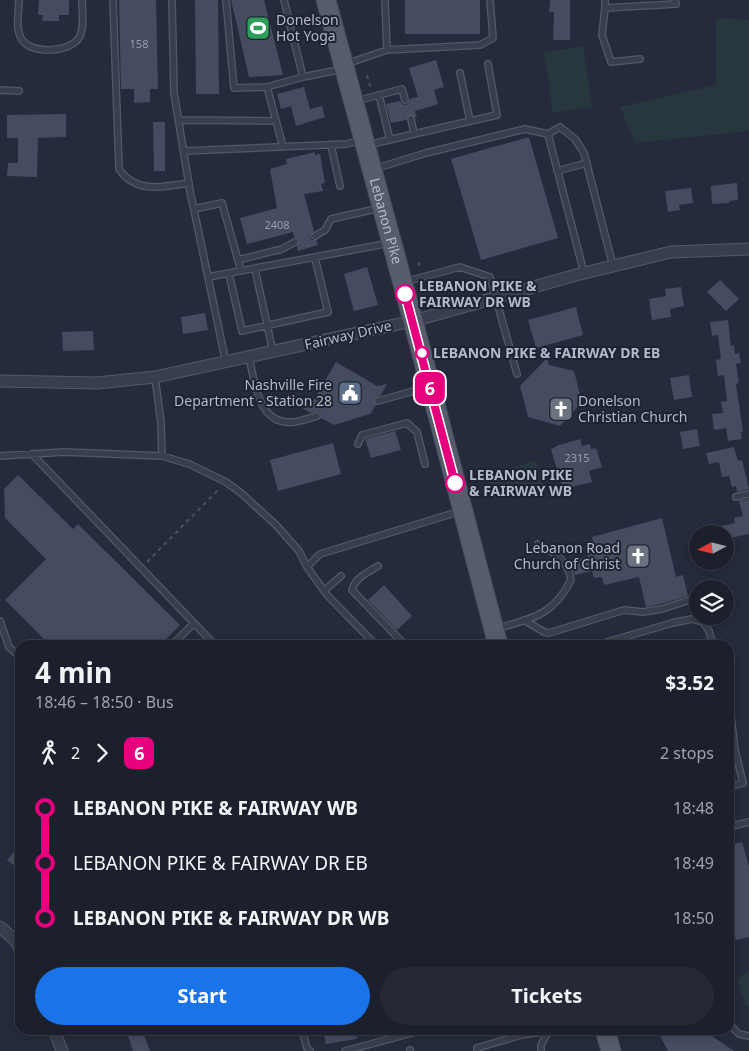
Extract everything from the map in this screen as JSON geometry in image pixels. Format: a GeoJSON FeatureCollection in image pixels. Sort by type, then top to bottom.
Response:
{"type":"FeatureCollection","features":[{"type":"Feature","properties":{"kind":"main road","name":"Lebanon Pike"},"geometry":{"type":"LineString","coordinates":[[326,0],[496,637]]}},
{"type":"Feature","properties":{"kind":"main road"},"geometry":{"type":"LineString","coordinates":[[606,1035],[611,1051]]}},
{"type":"Feature","properties":{"kind":"street","name":"Fairway Drive"},"geometry":{"type":"LineString","coordinates":[[0,381],[97,383],[154,377],[226,363],[413,321],[584,273],[670,252],[749,249]]}},
{"type":"Feature","properties":{"kind":"street"},"geometry":{"type":"LineString","coordinates":[[0,927],[15,940]]}},
{"type":"Feature","properties":{"kind":"street"},"geometry":{"type":"LineString","coordinates":[[56,1035],[62,1051]]}},
{"type":"Feature","properties":{"kind":"lane"},"geometry":{"type":"LineString","coordinates":[[19,0],[18,32],[26,45],[40,50],[66,46],[74,43],[79,38],[82,29],[82,0]]}},
{"type":"Feature","properties":{"kind":"lane"},"geometry":{"type":"LineString","coordinates":[[113,0],[119,169],[124,176],[143,187],[189,184]]}},
{"type":"Feature","properties":{"kind":"lane"},"geometry":{"type":"LineString","coordinates":[[172,0],[174,93],[189,184],[226,363]]}},
{"type":"Feature","properties":{"kind":"lane"},"geometry":{"type":"LineString","coordinates":[[226,0],[234,88],[267,87],[344,66],[388,50],[480,45],[493,38],[490,0]]}},
{"type":"Feature","properties":{"kind":"lane"},"geometry":{"type":"LineString","coordinates":[[284,0],[303,78]]}},
{"type":"Feature","properties":{"kind":"lane"},"geometry":{"type":"LineString","coordinates":[[386,0],[388,50]]}},
{"type":"Feature","properties":{"kind":"lane"},"geometry":{"type":"LineString","coordinates":[[605,0],[602,35],[611,62],[640,59]]}},
{"type":"Feature","properties":{"kind":"lane"},"geometry":{"type":"LineString","coordinates":[[605,8],[676,4],[676,0]]}},
{"type":"Feature","properties":{"kind":"lane"},"geometry":{"type":"LineString","coordinates":[[184,151],[364,143],[390,140],[497,115],[488,64]]}},
{"type":"Feature","properties":{"kind":"lane"},"geometry":{"type":"LineString","coordinates":[[460,73],[470,121]]}},
{"type":"Feature","properties":{"kind":"lane"},"geometry":{"type":"LineString","coordinates":[[267,87],[283,147]]}},
{"type":"Feature","properties":{"kind":"lane"},"geometry":{"type":"LineString","coordinates":[[354,102],[402,89],[405,100]]}},
{"type":"Feature","properties":{"kind":"lane"},"geometry":{"type":"LineString","coordinates":[[0,90],[19,91]]}},
{"type":"Feature","properties":{"kind":"lane"},"geometry":{"type":"LineString","coordinates":[[379,95],[390,140]]}},
{"type":"Feature","properties":{"kind":"lane"},"geometry":{"type":"LineString","coordinates":[[411,119],[414,134]]}},
{"type":"Feature","properties":{"kind":"lane"},"geometry":{"type":"LineString","coordinates":[[179,120],[276,121]]}},
{"type":"Feature","properties":{"kind":"lane"},"geometry":{"type":"LineString","coordinates":[[372,170],[426,153],[524,129],[548,134],[560,127],[575,139],[584,153],[613,266]]}},
{"type":"Feature","properties":{"kind":"lane"},"geometry":{"type":"LineString","coordinates":[[548,134],[584,273]]}},
{"type":"Feature","properties":{"kind":"lane"},"geometry":{"type":"LineString","coordinates":[[331,145],[340,186]]}},
{"type":"Feature","properties":{"kind":"lane"},"geometry":{"type":"LineString","coordinates":[[558,171],[587,163]]}},
{"type":"Feature","properties":{"kind":"lane"},"geometry":{"type":"LineString","coordinates":[[194,209],[222,203],[241,271]]}},
{"type":"Feature","properties":{"kind":"lane"},"geometry":{"type":"LineString","coordinates":[[315,236],[324,230],[331,219],[382,207]]}},
{"type":"Feature","properties":{"kind":"lane"},"geometry":{"type":"LineString","coordinates":[[238,260],[282,249],[295,242]]}},
{"type":"Feature","properties":{"kind":"lane"},"geometry":{"type":"LineString","coordinates":[[208,277],[392,243]]}},
{"type":"Feature","properties":{"kind":"lane"},"geometry":{"type":"LineString","coordinates":[[229,274],[242,331],[328,312],[315,258]]}},
{"type":"Feature","properties":{"kind":"lane"},"geometry":{"type":"LineString","coordinates":[[402,282],[460,267],[490,276],[517,374]]}},
{"type":"Feature","properties":{"kind":"lane"},"geometry":{"type":"LineString","coordinates":[[255,269],[273,352]]}},
{"type":"Feature","properties":{"kind":"lane"},"geometry":{"type":"LineString","coordinates":[[249,358],[260,403],[269,415],[284,422],[317,416]]}},
{"type":"Feature","properties":{"kind":"lane"},"geometry":{"type":"LineString","coordinates":[[154,377],[161,423],[162,456]]}},
{"type":"Feature","properties":{"kind":"lane"},"geometry":{"type":"LineString","coordinates":[[378,400],[430,386]]}},
{"type":"Feature","properties":{"kind":"lane"},"geometry":{"type":"LineString","coordinates":[[358,444],[362,435],[406,423],[417,432],[425,464]]}},
{"type":"Feature","properties":{"kind":"lane"},"geometry":{"type":"LineString","coordinates":[[0,456],[64,452],[162,456],[189,464],[226,482],[276,525],[299,551],[307,567],[324,591],[371,640]]}},
{"type":"Feature","properties":{"kind":"lane"},"geometry":{"type":"LineString","coordinates":[[32,454],[210,640]]}},
{"type":"Feature","properties":{"kind":"lane"},"geometry":{"type":"LineString","coordinates":[[736,497],[749,494]]}},
{"type":"Feature","properties":{"kind":"lane"},"geometry":{"type":"LineString","coordinates":[[307,567],[320,554],[463,511]]}},
{"type":"Feature","properties":{"kind":"lane"},"geometry":{"type":"LineString","coordinates":[[496,637],[524,620],[545,612],[554,606],[563,596],[571,580],[566,564],[560,557],[538,544]]}},
{"type":"Feature","properties":{"kind":"lane"},"geometry":{"type":"LineString","coordinates":[[378,566],[360,576],[354,582],[352,590],[400,640]]}},
{"type":"Feature","properties":{"kind":"lane"},"geometry":{"type":"LineString","coordinates":[[324,591],[341,576]]}},
{"type":"Feature","properties":{"kind":"lane"},"geometry":{"type":"LineString","coordinates":[[524,620],[549,633],[624,610],[643,612],[662,609],[689,600]]}},
{"type":"Feature","properties":{"kind":"lane"},"geometry":{"type":"LineString","coordinates":[[614,640],[672,623],[692,620],[702,622],[709,632],[711,640]]}},
{"type":"Feature","properties":{"kind":"lane"},"geometry":{"type":"LineString","coordinates":[[0,621],[9,647],[15,652]]}},
{"type":"Feature","properties":{"kind":"lane"},"geometry":{"type":"LineString","coordinates":[[177,640],[194,623]]}},
{"type":"Feature","properties":{"kind":"lane"},"geometry":{"type":"LineString","coordinates":[[734,757],[743,783],[734,786]]}},
{"type":"Feature","properties":{"kind":"lane"},"geometry":{"type":"LineString","coordinates":[[734,826],[749,822]]}},
{"type":"Feature","properties":{"kind":"lane"},"geometry":{"type":"LineString","coordinates":[[734,1029],[739,1034],[749,1036]]}},
{"type":"Feature","properties":{"kind":"lane"},"geometry":{"type":"LineString","coordinates":[[303,1035],[307,1048],[310,1051]]}},
{"type":"Feature","properties":{"kind":"lane"},"geometry":{"type":"LineString","coordinates":[[345,1051],[407,1035]]}},
{"type":"Feature","properties":{"kind":"lane"},"geometry":{"type":"LineString","coordinates":[[478,1051],[477,1048],[521,1035]]}},
{"type":"Feature","properties":{"kind":"lane"},"geometry":{"type":"LineString","coordinates":[[540,1051],[546,1035]]}},
{"type":"Feature","properties":{"kind":"path"},"geometry":{"type":"LineString","coordinates":[[142,568],[221,488]]}},
{"type":"Feature","properties":{"kind":"shaded area"},"geometry":{"type":"Polygon","coordinates":[[[716,18],[749,20],[749,131],[635,143],[620,107],[716,85],[716,18]]]}},
{"type":"Feature","properties":{"kind":"shaded area"},"geometry":{"type":"Polygon","coordinates":[[[583,46],[592,107],[553,113],[544,52],[583,46]]]}},
{"type":"Feature","properties":{"kind":"shaded area"},"geometry":{"type":"Polygon","coordinates":[[[536,461],[543,485],[495,499],[487,474],[536,461]]]}},
{"type":"Feature","properties":{"kind":"shaded area"},"geometry":{"type":"Polygon","coordinates":[[[749,971],[749,1007],[745,1004],[737,980],[749,971]]]}},
{"type":"Feature","properties":{"kind":"building"},"geometry":{"type":"Polygon","coordinates":[[[39,0],[69,0],[69,15],[59,15],[59,21],[42,21],[43,15],[38,15],[39,0]]]}},
{"type":"Feature","properties":{"kind":"building"},"geometry":{"type":"Polygon","coordinates":[[[119,0],[156,0],[158,89],[150,89],[150,102],[134,103],[134,89],[121,89],[119,0]]]}},
{"type":"Feature","properties":{"kind":"building"},"geometry":{"type":"Polygon","coordinates":[[[195,0],[218,0],[219,94],[196,94],[195,0]]]}},
{"type":"Feature","properties":{"kind":"building"},"geometry":{"type":"Polygon","coordinates":[[[231,0],[264,0],[283,75],[249,77],[231,0]]]}},
{"type":"Feature","properties":{"kind":"building"},"geometry":{"type":"Polygon","coordinates":[[[405,0],[480,0],[480,34],[405,34],[405,0]]]}},
{"type":"Feature","properties":{"kind":"building"},"geometry":{"type":"Polygon","coordinates":[[[550,0],[570,0],[570,40],[553,40],[554,12],[549,12],[550,0]]]}},
{"type":"Feature","properties":{"kind":"building"},"geometry":{"type":"Polygon","coordinates":[[[436,60],[444,87],[434,90],[438,104],[415,111],[417,118],[410,115],[406,120],[391,123],[386,104],[400,101],[406,105],[410,99],[418,97],[409,68],[436,60]]]}},
{"type":"Feature","properties":{"kind":"building"},"geometry":{"type":"Polygon","coordinates":[[[304,87],[310,109],[322,106],[325,117],[296,126],[291,106],[281,109],[277,94],[304,87]]]}},
{"type":"Feature","properties":{"kind":"building"},"geometry":{"type":"Polygon","coordinates":[[[66,114],[66,137],[38,138],[37,177],[7,176],[8,163],[18,163],[18,138],[7,138],[7,115],[66,114]]]}},
{"type":"Feature","properties":{"kind":"building"},"geometry":{"type":"Polygon","coordinates":[[[153,122],[165,122],[165,171],[154,171],[153,122]]]}},
{"type":"Feature","properties":{"kind":"building"},"geometry":{"type":"Polygon","coordinates":[[[529,137],[558,238],[481,260],[451,159],[529,137]]]}},
{"type":"Feature","properties":{"kind":"building"},"geometry":{"type":"Polygon","coordinates":[[[315,152],[315,155],[320,154],[325,183],[321,184],[323,191],[304,194],[314,231],[310,237],[312,240],[316,240],[318,245],[298,251],[299,240],[294,237],[293,232],[247,244],[240,218],[277,208],[270,169],[287,164],[286,159],[315,152]]]}},
{"type":"Feature","properties":{"kind":"building"},"geometry":{"type":"Polygon","coordinates":[[[737,183],[738,200],[729,201],[730,203],[712,204],[711,186],[737,183]]]}},
{"type":"Feature","properties":{"kind":"building"},"geometry":{"type":"Polygon","coordinates":[[[691,188],[693,203],[679,205],[680,210],[668,212],[665,191],[691,188]]]}},
{"type":"Feature","properties":{"kind":"building"},"geometry":{"type":"Polygon","coordinates":[[[367,267],[378,305],[354,311],[344,274],[367,267]]]}},
{"type":"Feature","properties":{"kind":"building"},"geometry":{"type":"Polygon","coordinates":[[[720,280],[739,299],[726,311],[707,292],[720,280]]]}},
{"type":"Feature","properties":{"kind":"building"},"geometry":{"type":"Polygon","coordinates":[[[681,287],[684,306],[670,309],[671,317],[652,320],[649,299],[666,296],[665,289],[681,287]]]}},
{"type":"Feature","properties":{"kind":"building"},"geometry":{"type":"Polygon","coordinates":[[[576,307],[583,335],[536,348],[528,320],[576,307]]]}},
{"type":"Feature","properties":{"kind":"building"},"geometry":{"type":"Polygon","coordinates":[[[205,313],[208,330],[183,334],[181,317],[205,313]]]}},
{"type":"Feature","properties":{"kind":"building"},"geometry":{"type":"Polygon","coordinates":[[[728,320],[731,346],[734,345],[735,354],[739,353],[741,363],[736,364],[739,383],[736,384],[743,432],[741,432],[742,439],[728,441],[726,428],[714,430],[712,414],[723,413],[721,402],[727,401],[724,375],[718,376],[716,360],[721,359],[718,335],[712,336],[710,322],[728,320]]]}},
{"type":"Feature","properties":{"kind":"building"},"geometry":{"type":"Polygon","coordinates":[[[93,331],[94,350],[63,351],[62,332],[93,331]]]}},
{"type":"Feature","properties":{"kind":"building"},"geometry":{"type":"Polygon","coordinates":[[[547,358],[549,365],[574,371],[582,402],[560,426],[528,417],[520,386],[547,358]]]}},
{"type":"Feature","properties":{"kind":"building","name":"Nashville Fire Department - Station 28"},"geometry":{"type":"Polygon","coordinates":[[[336,362],[377,386],[387,384],[381,395],[374,399],[376,405],[370,414],[334,425],[321,418],[319,412],[311,413],[302,408],[311,405],[336,362]]]}},
{"type":"Feature","properties":{"kind":"building"},"geometry":{"type":"Polygon","coordinates":[[[689,375],[692,397],[674,400],[670,378],[689,375]]]}},
{"type":"Feature","properties":{"kind":"building"},"geometry":{"type":"Polygon","coordinates":[[[697,429],[700,446],[683,449],[680,432],[697,429]]]}},
{"type":"Feature","properties":{"kind":"building"},"geometry":{"type":"Polygon","coordinates":[[[395,431],[401,450],[371,458],[365,439],[395,431]]]}},
{"type":"Feature","properties":{"kind":"building"},"geometry":{"type":"Polygon","coordinates":[[[580,439],[582,446],[590,444],[591,449],[596,448],[602,467],[589,471],[592,482],[563,489],[551,449],[580,439]]]}},
{"type":"Feature","properties":{"kind":"building"},"geometry":{"type":"Polygon","coordinates":[[[333,443],[341,474],[278,491],[270,460],[333,443]]]}},
{"type":"Feature","properties":{"kind":"building"},"geometry":{"type":"Polygon","coordinates":[[[734,447],[738,461],[742,460],[749,489],[737,492],[736,486],[732,487],[729,476],[722,477],[719,462],[709,464],[706,453],[734,447]]]}},
{"type":"Feature","properties":{"kind":"building"},"geometry":{"type":"Polygon","coordinates":[[[18,475],[73,529],[78,524],[180,625],[165,640],[45,640],[5,600],[46,559],[5,518],[4,489],[18,475]]]}},
{"type":"Feature","properties":{"kind":"building"},"geometry":{"type":"Polygon","coordinates":[[[749,499],[749,534],[734,537],[734,525],[726,525],[735,523],[734,518],[743,516],[739,501],[749,499]]]}},
{"type":"Feature","properties":{"kind":"building"},"geometry":{"type":"Polygon","coordinates":[[[662,518],[676,577],[683,575],[688,596],[646,607],[639,577],[604,585],[602,577],[594,578],[592,571],[575,575],[570,561],[588,557],[586,549],[594,547],[592,537],[662,518]]]}},
{"type":"Feature","properties":{"kind":"building"},"geometry":{"type":"Polygon","coordinates":[[[384,585],[412,616],[397,630],[368,600],[384,585]]]}},
{"type":"Feature","properties":{"kind":"building"},"geometry":{"type":"Polygon","coordinates":[[[742,842],[749,866],[749,937],[736,940],[734,932],[734,844],[742,842]]]}},
{"type":"Feature","properties":{"kind":"building"},"geometry":{"type":"Polygon","coordinates":[[[15,850],[15,866],[7,860],[15,850]]]}},
{"type":"Feature","properties":{"kind":"building"},"geometry":{"type":"Polygon","coordinates":[[[128,1035],[144,1035],[150,1051],[133,1051],[128,1035]]]}},
{"type":"Feature","properties":{"kind":"building"},"geometry":{"type":"Polygon","coordinates":[[[324,1035],[357,1035],[357,1039],[326,1044],[324,1035]]]}},
{"type":"Feature","properties":{"kind":"building"},"geometry":{"type":"Polygon","coordinates":[[[660,1035],[710,1035],[734,1051],[668,1051],[660,1035]]]}},
{"type":"Feature","properties":{"kind":"bus line","name":"6"},"geometry":{"type":"LineString","coordinates":[[405,294],[455,483]]}},
{"type":"Feature","properties":{"kind":"place","name":"Donelson Hot Yoga"},"geometry":{"type":"Point","coordinates":[258,28]}},
{"type":"Feature","properties":{"kind":"place","name":"LEBANON PIKE & FAIRWAY DR WB"},"geometry":{"type":"Point","coordinates":[405,294]}},
{"type":"Feature","properties":{"kind":"place","name":"LEBANON PIKE & FAIRWAY DR EB"},"geometry":{"type":"Point","coordinates":[422,353]}},
{"type":"Feature","properties":{"kind":"place","name":"Nashville Fire Department - Station 28"},"geometry":{"type":"Point","coordinates":[350,393]}},
{"type":"Feature","properties":{"kind":"place","name":"Donelson Christian Church"},"geometry":{"type":"Point","coordinates":[561,409]}},
{"type":"Feature","properties":{"kind":"place","name":"LEBANON PIKE & FAIRWAY WB"},"geometry":{"type":"Point","coordinates":[455,483]}},
{"type":"Feature","properties":{"kind":"place","name":"Lebanon Road Church of Christ"},"geometry":{"type":"Point","coordinates":[638,556]}}]}
